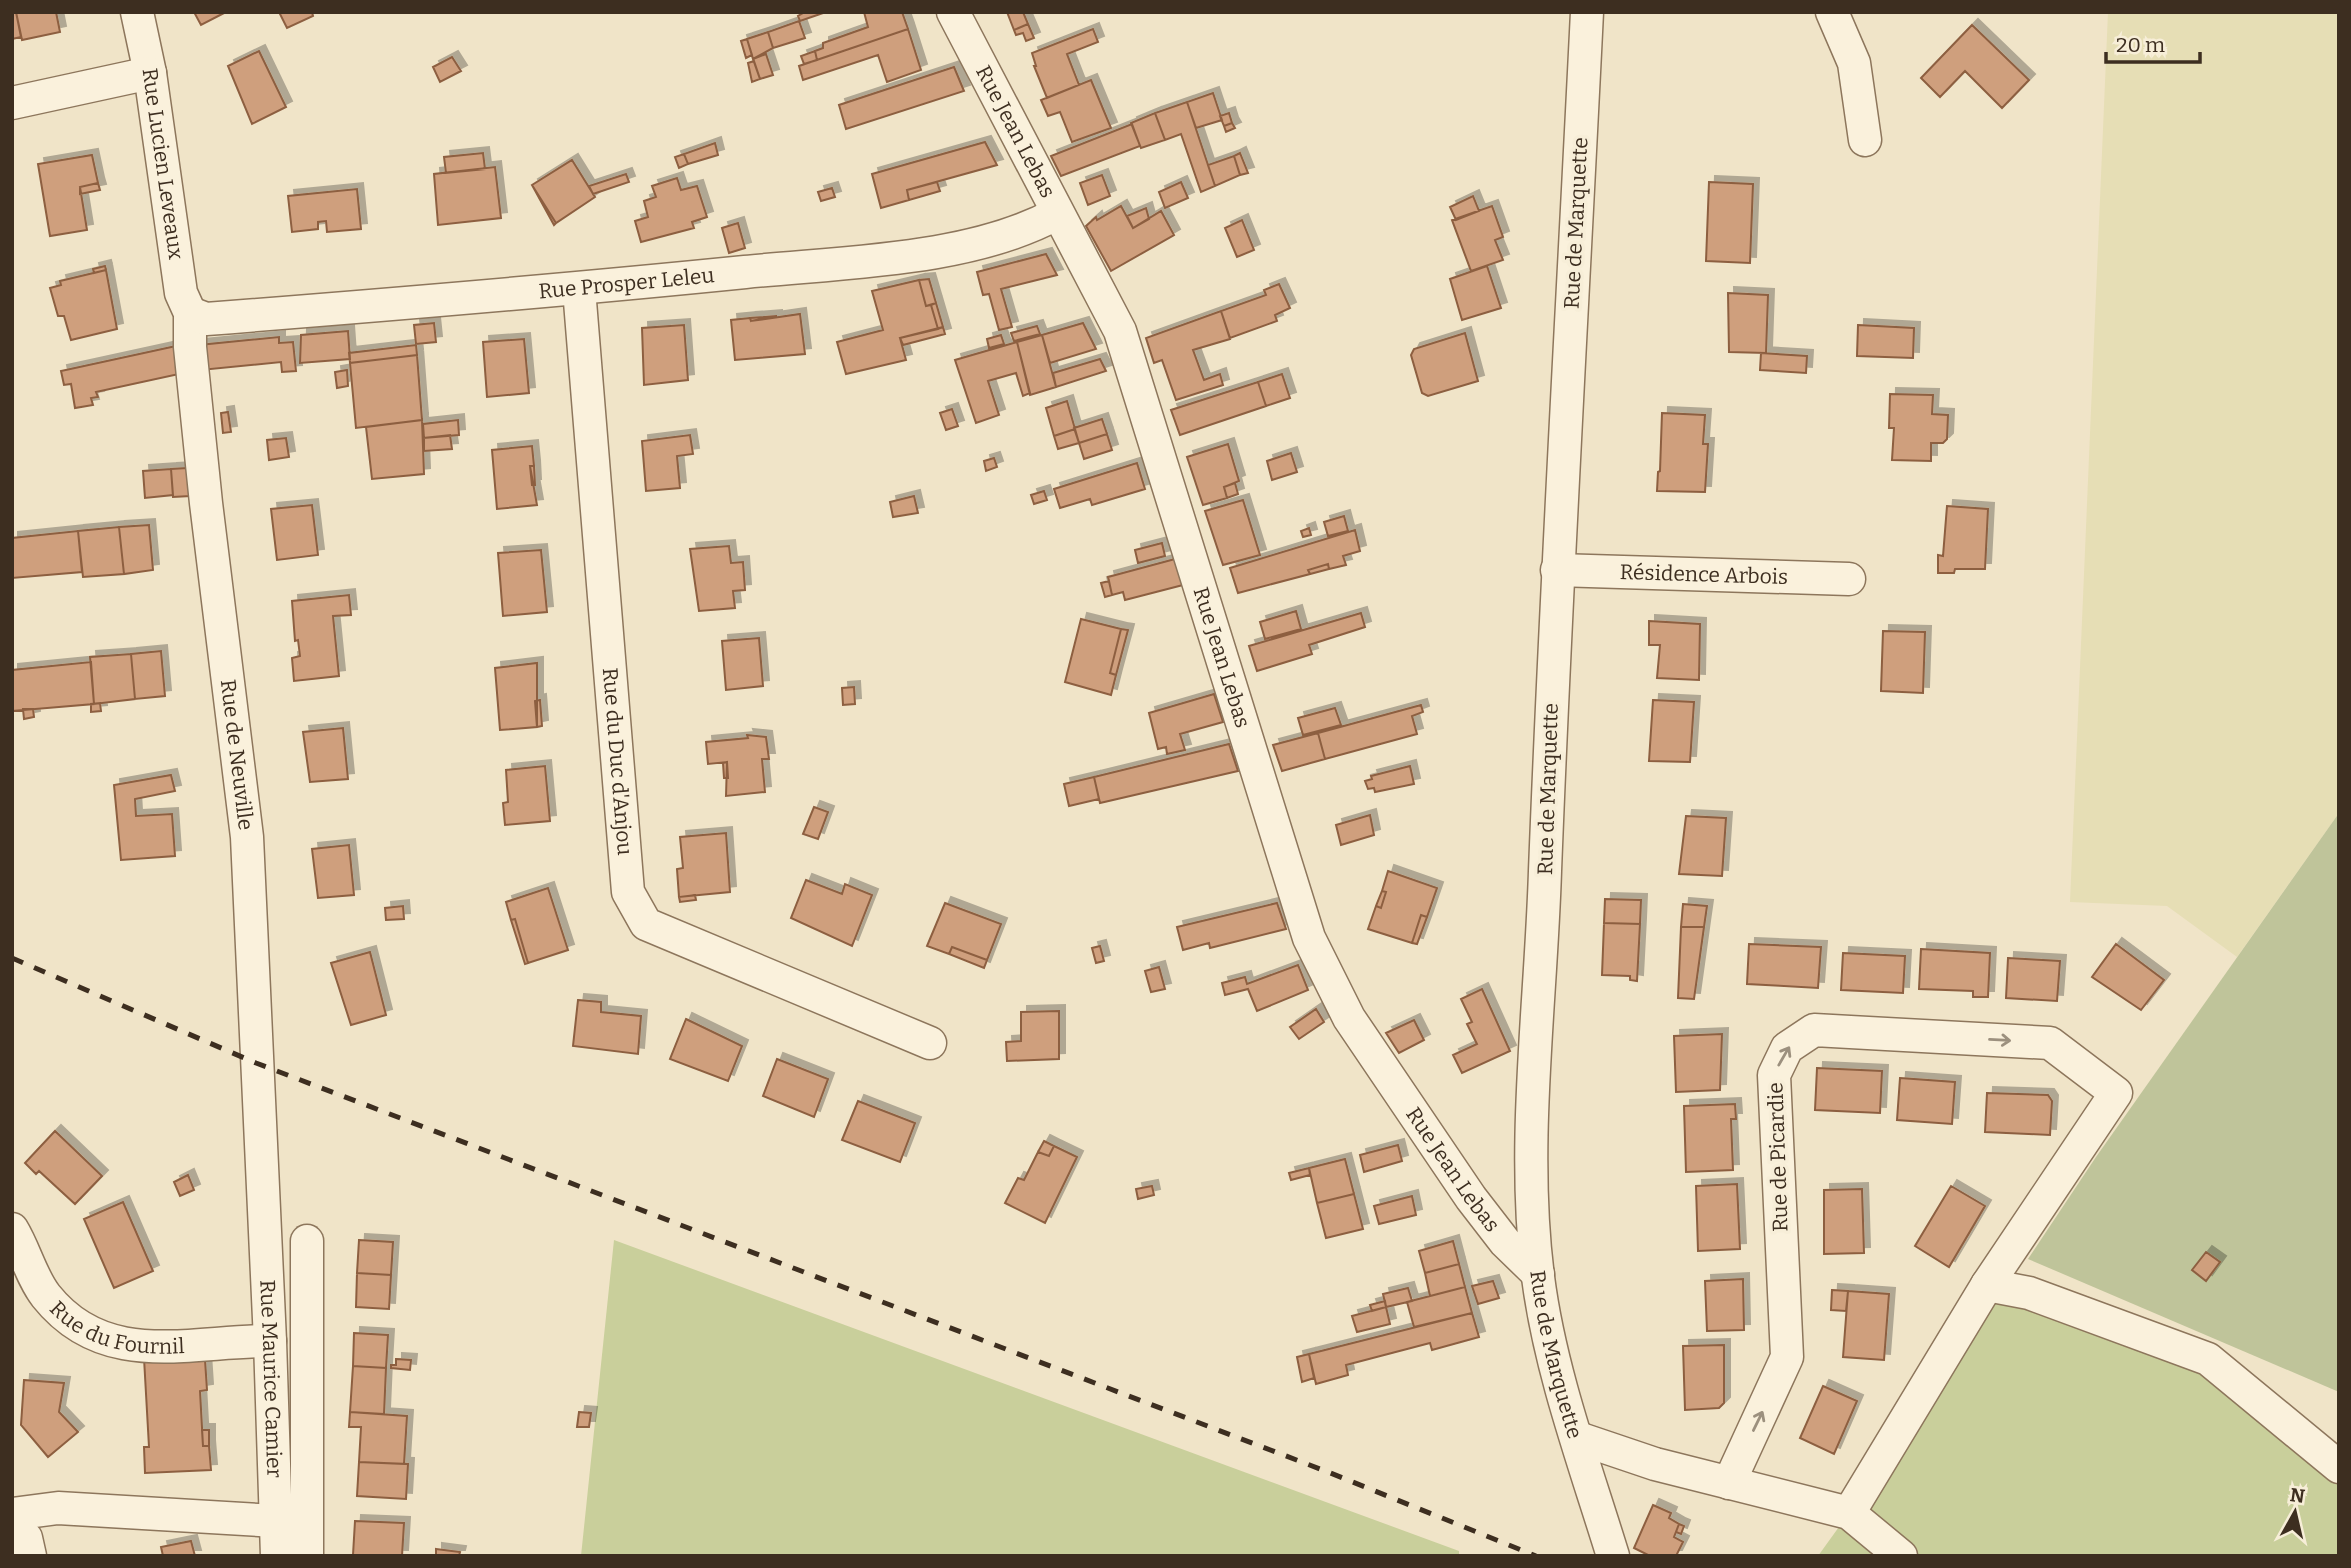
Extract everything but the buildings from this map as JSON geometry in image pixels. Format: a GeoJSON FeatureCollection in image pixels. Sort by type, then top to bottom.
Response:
{"type":"FeatureCollection","features":[{"type":"Feature","properties":{"kind":"street","name":"Rue Lucien Leveaux"},"geometry":{"type":"LineString","coordinates":[[137,12],[150,73],[181,293],[190,313]]}},
{"type":"Feature","properties":{"kind":"street","name":"Rue Jean Lebas"},"geometry":{"type":"LineString","coordinates":[[953,12],[1056,214],[1120,331],[1309,938],[1349,1018],[1471,1198],[1505,1242],[1538,1274]]}},
{"type":"Feature","properties":{"kind":"street","name":"Rue de Marquette"},"geometry":{"type":"LineString","coordinates":[[1587,12],[1557,570],[1533,1211],[1538,1274],[1556,1364],[1613,1556]]}},
{"type":"Feature","properties":{"kind":"street"},"geometry":{"type":"LineString","coordinates":[[1832,12],[1854,63],[1866,140]]}},
{"type":"Feature","properties":{"kind":"street"},"geometry":{"type":"LineString","coordinates":[[12,103],[150,73]]}},
{"type":"Feature","properties":{"kind":"street","name":"Rue Prosper Leleu"},"geometry":{"type":"LineString","coordinates":[[190,313],[206,319],[579,289],[932,254],[1032,227],[1056,214]]}},
{"type":"Feature","properties":{"kind":"street","name":"Rue du Duc d'Anjou"},"geometry":{"type":"LineString","coordinates":[[579,289],[628,892],[646,924],[930,1043]]}},
{"type":"Feature","properties":{"kind":"street","name":"Rue de Neuville"},"geometry":{"type":"LineString","coordinates":[[190,313],[190,347],[247,837],[263,1199]]}},
{"type":"Feature","properties":{"kind":"street","name":"Résidence Arbois"},"geometry":{"type":"LineString","coordinates":[[1557,570],[1849,579]]}},
{"type":"Feature","properties":{"kind":"street","name":"Rue de Picardie"},"geometry":{"type":"LineString","coordinates":[[1729,1483],[1787,1357],[1774,1075],[1787,1048],[1814,1030],[2050,1043],[2116,1093],[1987,1284]]}},
{"type":"Feature","properties":{"kind":"street","name":"Rue Maurice Camier"},"geometry":{"type":"LineString","coordinates":[[263,1199],[277,1556]]}},
{"type":"Feature","properties":{"kind":"street","name":"Rue du Fournil"},"geometry":{"type":"LineString","coordinates":[[12,1229],[44,1294],[65,1316],[89,1333],[140,1348],[270,1341]]}},
{"type":"Feature","properties":{"kind":"street"},"geometry":{"type":"LineString","coordinates":[[307,1241],[307,1556]]}},
{"type":"Feature","properties":{"kind":"street"},"geometry":{"type":"LineString","coordinates":[[1849,1513],[1987,1284],[2029,1293],[2208,1359],[2339,1467]]}},
{"type":"Feature","properties":{"kind":"street"},"geometry":{"type":"LineString","coordinates":[[1578,1438],[1655,1464],[1849,1513],[1901,1556]]}},
{"type":"Feature","properties":{"kind":"street"},"geometry":{"type":"LineString","coordinates":[[12,1514],[58,1508],[276,1521]]}},
{"type":"Feature","properties":{"kind":"street"},"geometry":{"type":"LineString","coordinates":[[12,1540],[26,1538],[30,1556]]}},
{"type":"Feature","properties":{"kind":"shaded area"},"geometry":{"type":"Polygon","coordinates":[[[2108,12],[2339,12],[2339,813],[2237,957],[2167,906],[2070,902],[2108,12]]]}},
{"type":"Feature","properties":{"kind":"green space"},"geometry":{"type":"Polygon","coordinates":[[[2339,813],[2339,1392],[2028,1259],[2096,1157],[2339,813]]]}},
{"type":"Feature","properties":{"kind":"green space"},"geometry":{"type":"Polygon","coordinates":[[[614,1240],[1459,1551],[1459,1556],[581,1556],[614,1240]]]}},
{"type":"Feature","properties":{"kind":"green space"},"geometry":{"type":"Polygon","coordinates":[[[1987,1285],[2208,1359],[2339,1467],[2339,1556],[1818,1556],[1849,1513],[1987,1285]]]}},
{"type":"Feature","properties":{"kind":"railway"},"geometry":{"type":"LineString","coordinates":[[12,958],[256,1063],[1328,1472],[1536,1556]]}}]}
